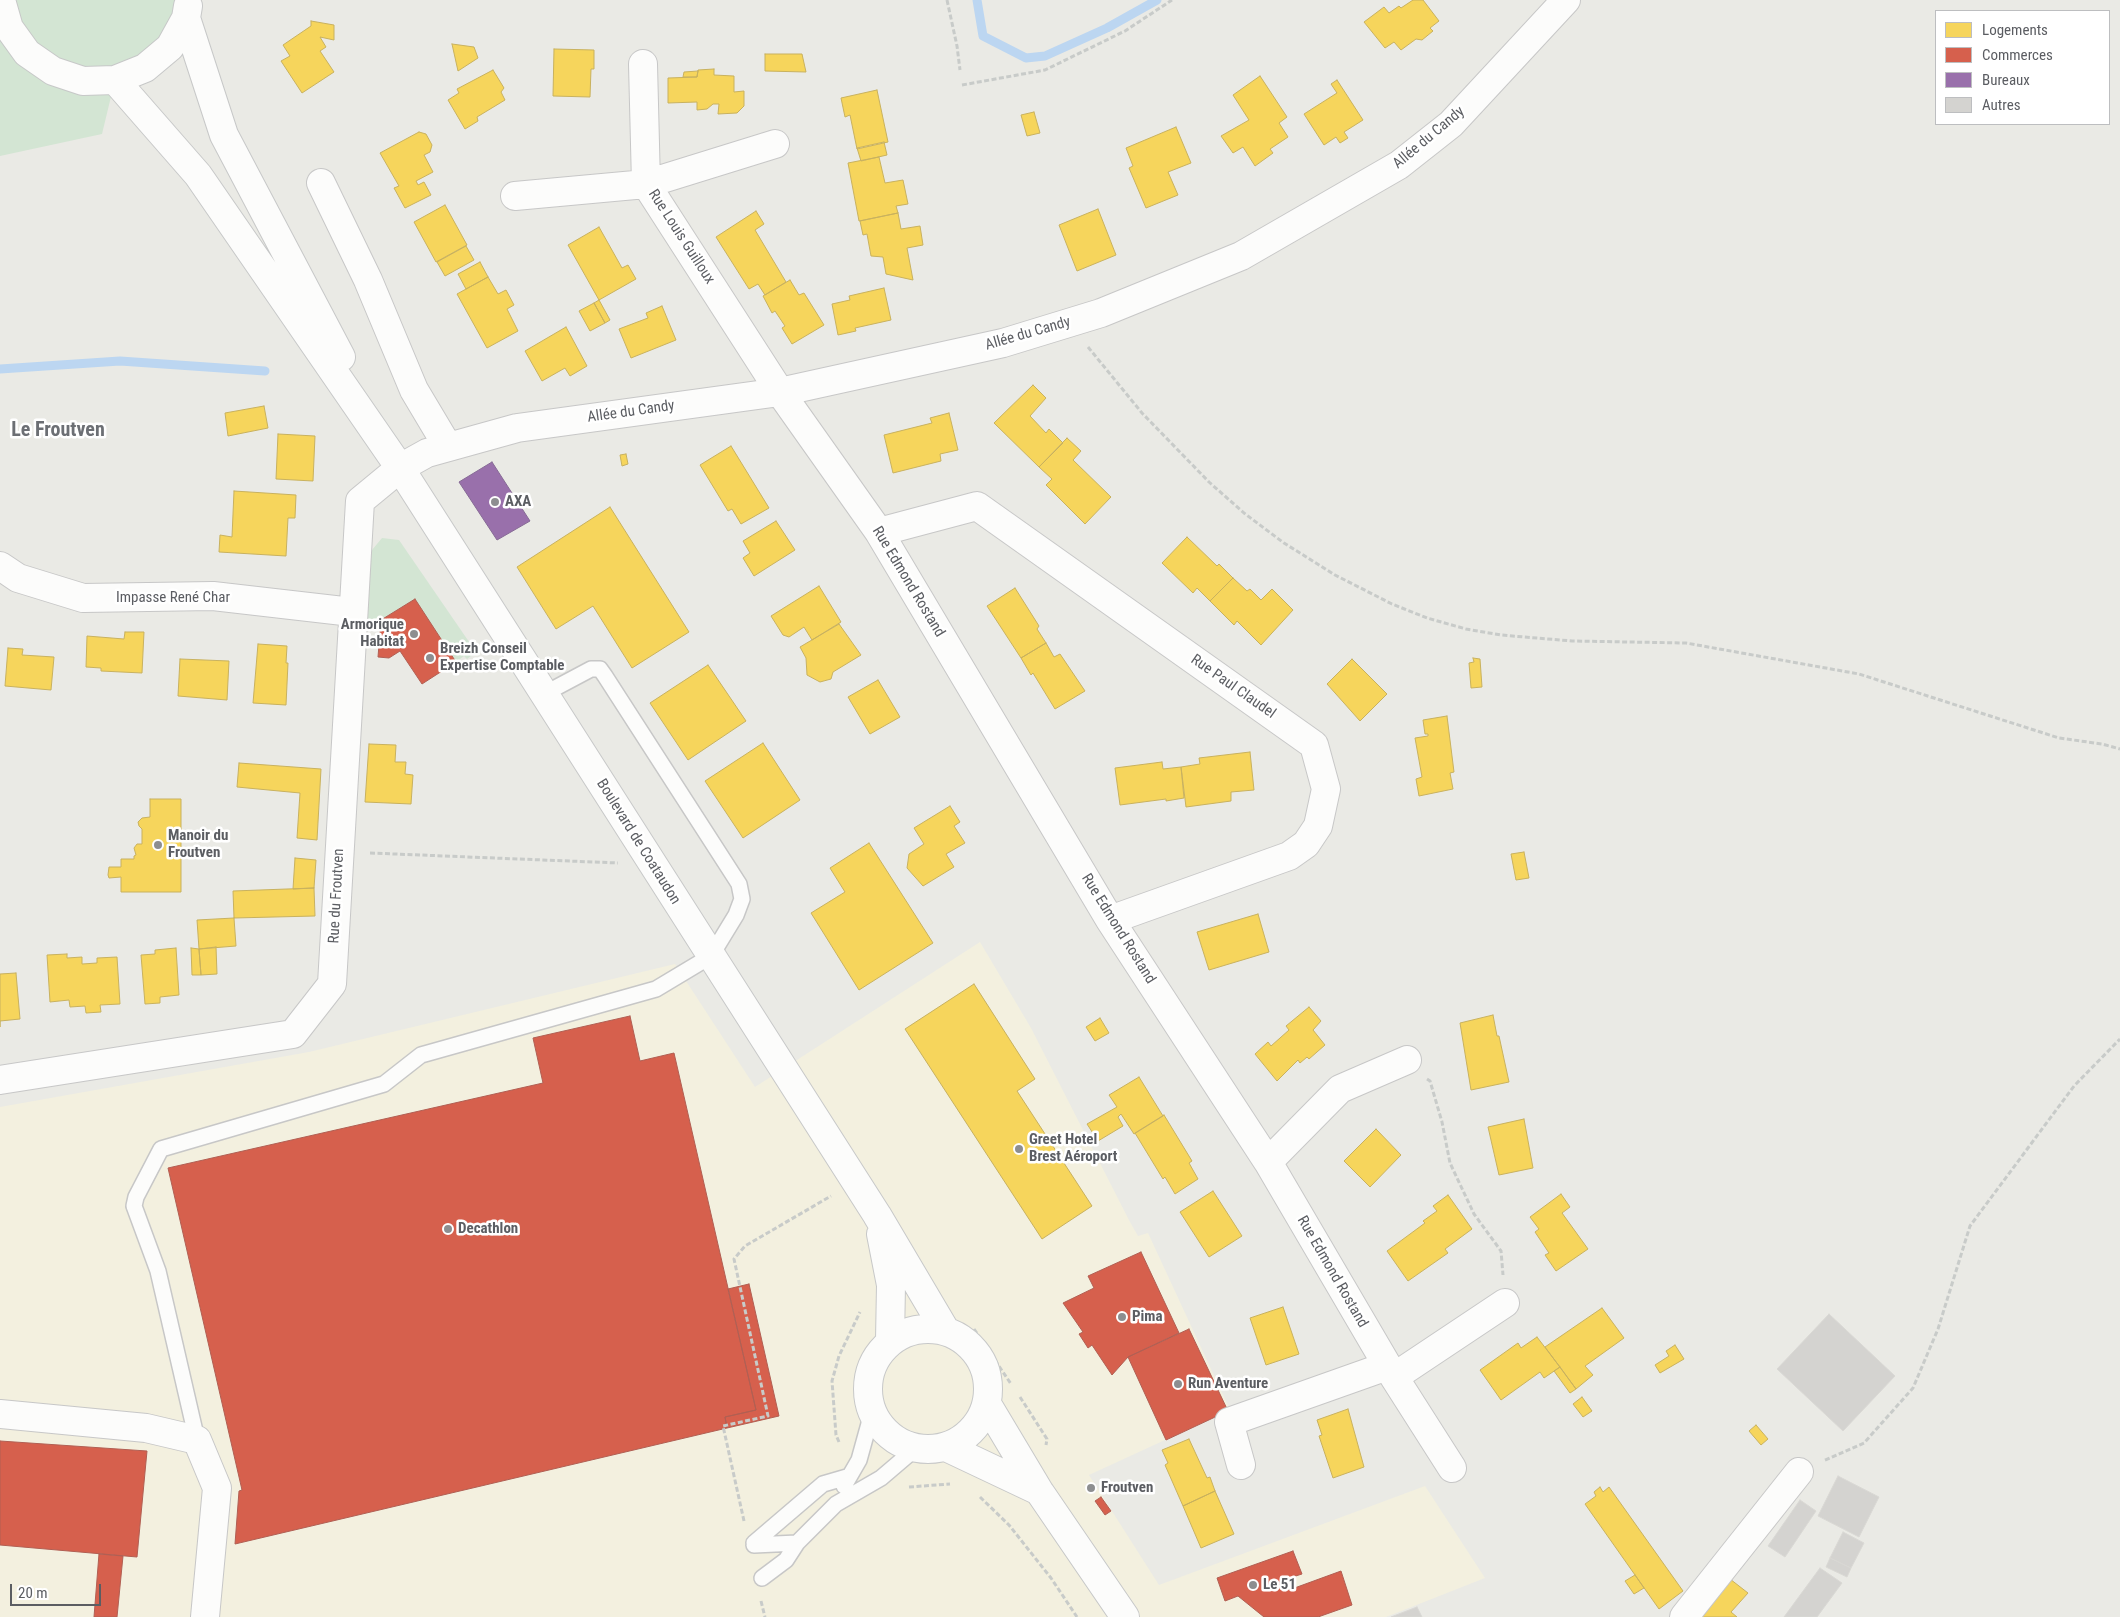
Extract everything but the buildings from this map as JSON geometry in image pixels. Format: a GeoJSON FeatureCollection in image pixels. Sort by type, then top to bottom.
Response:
{"type":"FeatureCollection","features":[{"type":"Feature","properties":{"kind":"street"},"geometry":{"type":"LineString","coordinates":[[1,0],[9,28],[27,53],[53,72],[83,81],[115,80],[145,68],[170,47],[188,9]]}},
{"type":"Feature","properties":{"kind":"street","name":"Allée du Candy"},"geometry":{"type":"LineString","coordinates":[[400,468],[427,453],[517,428],[780,392],[1003,343],[1101,313],[1241,256],[1399,165],[1451,124],[1566,0]]}},
{"type":"Feature","properties":{"kind":"street"},"geometry":{"type":"LineString","coordinates":[[188,9],[224,135],[400,468]]}},
{"type":"Feature","properties":{"kind":"street","name":"Rue Louis Guilloux"},"geometry":{"type":"LineString","coordinates":[[643,64],[646,184],[780,392]]}},
{"type":"Feature","properties":{"kind":"street"},"geometry":{"type":"LineString","coordinates":[[115,80],[198,175],[400,468]]}},
{"type":"Feature","properties":{"kind":"street"},"geometry":{"type":"LineString","coordinates":[[515,196],[646,184],[775,144]]}},
{"type":"Feature","properties":{"kind":"street"},"geometry":{"type":"LineString","coordinates":[[321,183],[368,280],[414,390],[448,447]]}},
{"type":"Feature","properties":{"kind":"street","name":"Rue Edmond Rostand"},"geometry":{"type":"LineString","coordinates":[[780,392],[879,532],[1110,920],[1268,1162],[1390,1371],[1452,1468]]}},
{"type":"Feature","properties":{"kind":"street","name":"Rue du Froutven"},"geometry":{"type":"LineString","coordinates":[[0,1080],[293,1034],[332,984],[352,612],[360,501],[400,468]]}},
{"type":"Feature","properties":{"kind":"street","name":"Boulevard de Coataudon"},"geometry":{"type":"LineString","coordinates":[[400,468],[651,864],[877,1215],[945,1330]]}},
{"type":"Feature","properties":{"kind":"street","name":"Rue Paul Claudel"},"geometry":{"type":"LineString","coordinates":[[879,532],[977,506],[1314,745],[1326,789],[1318,826],[1306,844],[1289,856],[1110,920]]}},
{"type":"Feature","properties":{"kind":"street","name":"Impasse René Char"},"geometry":{"type":"LineString","coordinates":[[0,566],[18,578],[83,598],[213,596],[352,612]]}},
{"type":"Feature","properties":{"kind":"street"},"geometry":{"type":"LineString","coordinates":[[1268,1162],[1340,1090],[1407,1060]]}},
{"type":"Feature","properties":{"kind":"street","name":"Boulevard de Coataudon"},"geometry":{"type":"LineString","coordinates":[[877,1215],[891,1285],[890,1340]]}},
{"type":"Feature","properties":{"kind":"street"},"geometry":{"type":"LineString","coordinates":[[1241,1465],[1229,1422],[1390,1371],[1505,1303]]}},
{"type":"Feature","properties":{"kind":"street"},"geometry":{"type":"LineString","coordinates":[[946,1448],[972,1431],[987,1404],[988,1380],[981,1358],[966,1340],[945,1330],[916,1328],[890,1340],[873,1361],[867,1387],[872,1413],[889,1436],[915,1449],[946,1448],[1039,1491]]}},
{"type":"Feature","properties":{"kind":"street"},"geometry":{"type":"LineString","coordinates":[[987,1404],[1039,1491],[1125,1617]]}},
{"type":"Feature","properties":{"kind":"street"},"geometry":{"type":"LineString","coordinates":[[0,1414],[146,1428],[197,1440],[217,1488],[205,1617]]}},
{"type":"Feature","properties":{"kind":"street"},"geometry":{"type":"LineString","coordinates":[[1684,1617],[1799,1472]]}},
{"type":"Feature","properties":{"kind":"lane"},"geometry":{"type":"LineString","coordinates":[[197,1440],[158,1271],[134,1206],[136,1196],[160,1149],[384,1084],[421,1055],[656,989],[711,956],[736,915],[742,899],[739,884],[600,669],[591,669],[544,694]]}},
{"type":"Feature","properties":{"kind":"lane"},"geometry":{"type":"LineString","coordinates":[[836,1504],[847,1477],[859,1460],[872,1413]]}},
{"type":"Feature","properties":{"kind":"lane"},"geometry":{"type":"LineString","coordinates":[[761,1585],[786,1560],[797,1543],[836,1504],[881,1478],[915,1449]]}},
{"type":"Feature","properties":{"kind":"lane"},"geometry":{"type":"LineString","coordinates":[[797,1543],[754,1544],[823,1484],[847,1477]]}},
{"type":"Feature","properties":{"kind":"path"},"geometry":{"type":"LineString","coordinates":[[947,0],[960,70]]}},
{"type":"Feature","properties":{"kind":"path"},"geometry":{"type":"LineString","coordinates":[[962,85],[1045,70],[1125,31],[1172,0]]}},
{"type":"Feature","properties":{"kind":"path"},"geometry":{"type":"LineString","coordinates":[[1068,324],[1142,413],[1209,482],[1244,513],[1284,543],[1335,575],[1392,604],[1427,618],[1466,629],[1501,635],[1572,642],[1686,643],[1859,674],[2059,738],[2102,744],[2120,749]]}},
{"type":"Feature","properties":{"kind":"path"},"geometry":{"type":"LineString","coordinates":[[339,851],[651,864]]}},
{"type":"Feature","properties":{"kind":"path"},"geometry":{"type":"LineString","coordinates":[[1799,1472],[1864,1443],[1913,1388],[1938,1329],[1970,1226],[2074,1086],[2120,1039]]}},
{"type":"Feature","properties":{"kind":"path"},"geometry":{"type":"LineString","coordinates":[[1407,1060],[1430,1081],[1442,1122],[1450,1163],[1474,1214],[1501,1251],[1505,1303]]}},
{"type":"Feature","properties":{"kind":"path"},"geometry":{"type":"LineString","coordinates":[[745,1526],[723,1426],[768,1416],[734,1259],[745,1246],[824,1201],[854,1180]]}},
{"type":"Feature","properties":{"kind":"path"},"geometry":{"type":"LineString","coordinates":[[761,1585],[765,1617]]}},
{"type":"Feature","properties":{"kind":"shaded area"},"geometry":{"type":"Polygon","coordinates":[[[980,942],[1031,1028],[1138,1236],[1148,1233],[1230,1410],[1089,1475],[1159,1585],[1425,1486],[1485,1578],[1386,1617],[0,1617],[0,1107],[309,1052],[675,964],[755,1087],[980,942]]]}},
{"type":"Feature","properties":{"kind":"green space"},"geometry":{"type":"Polygon","coordinates":[[[0,0],[189,0],[186,18],[115,80],[102,134],[0,156],[0,0]]]}},
{"type":"Feature","properties":{"kind":"green space"},"geometry":{"type":"Polygon","coordinates":[[[382,538],[399,540],[476,652],[467,659],[464,656],[456,662],[415,600],[381,620],[364,619],[368,563],[372,550],[382,538]]]}},
{"type":"Feature","properties":{"kind":"waterway"},"geometry":{"type":"LineString","coordinates":[[977,0],[983,36],[1026,58],[1045,56],[1107,28],[1157,0]]}},
{"type":"Feature","properties":{"kind":"waterway"},"geometry":{"type":"LineString","coordinates":[[0,369],[120,361],[265,371]]}},
{"type":"Feature","properties":{"kind":"place","name":"AXA"},"geometry":{"type":"Point","coordinates":[495,502]}},
{"type":"Feature","properties":{"kind":"place","name":"Armorique Habitat"},"geometry":{"type":"Point","coordinates":[414,634]}},
{"type":"Feature","properties":{"kind":"place","name":"Breizh Conseil Expertise Comptable"},"geometry":{"type":"Point","coordinates":[430,658]}},
{"type":"Feature","properties":{"kind":"place","name":"Manoir du Froutven"},"geometry":{"type":"Point","coordinates":[158,845]}},
{"type":"Feature","properties":{"kind":"place","name":"Greet Hotel Brest Aéroport"},"geometry":{"type":"Point","coordinates":[1019,1149]}},
{"type":"Feature","properties":{"kind":"place","name":"Decathlon"},"geometry":{"type":"Point","coordinates":[448,1229]}},
{"type":"Feature","properties":{"kind":"place","name":"Pima"},"geometry":{"type":"Point","coordinates":[1122,1317]}},
{"type":"Feature","properties":{"kind":"place","name":"Run Aventure"},"geometry":{"type":"Point","coordinates":[1178,1384]}},
{"type":"Feature","properties":{"kind":"place","name":"Froutven"},"geometry":{"type":"Point","coordinates":[1091,1488]}},
{"type":"Feature","properties":{"kind":"place","name":"Le 51"},"geometry":{"type":"Point","coordinates":[1253,1585]}},
{"type":"Feature","properties":{"kind":"district","name":"Le Froutven"},"geometry":{"type":"Point","coordinates":[58,431]}}]}
